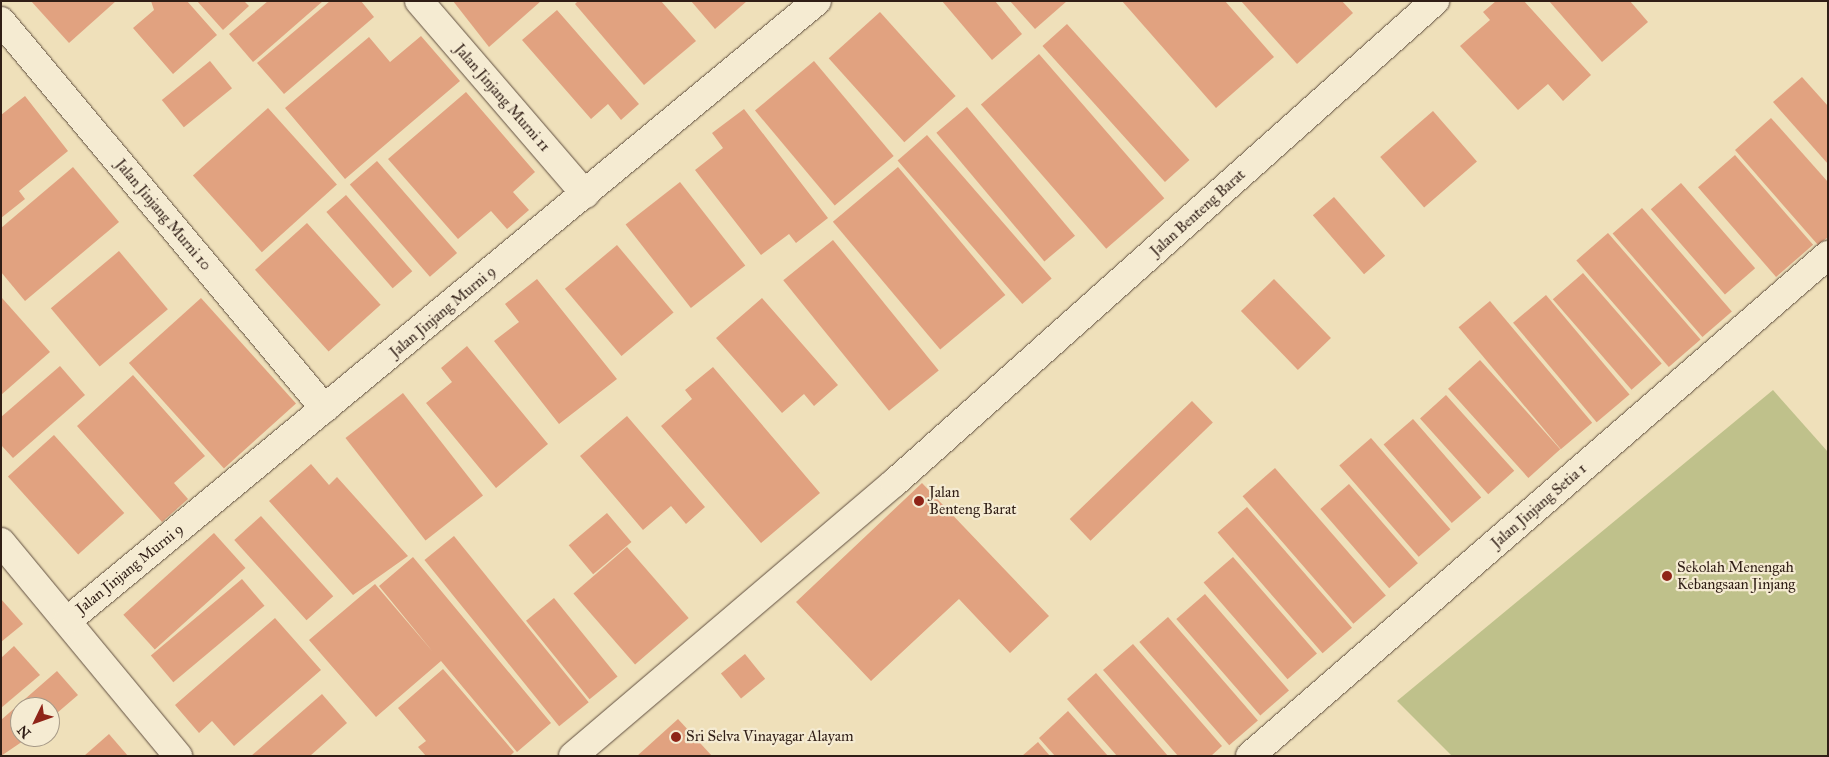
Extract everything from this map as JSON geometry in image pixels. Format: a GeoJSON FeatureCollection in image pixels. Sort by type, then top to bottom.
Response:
{"type":"FeatureCollection","features":[{"type":"Feature","properties":{"kind":"street","name":"Jalan Jinjang Murni 11"},"geometry":{"type":"LineString","coordinates":[[419,1],[585,194]]}},
{"type":"Feature","properties":{"kind":"street","name":"Jalan Jinjang Murni 9"},"geometry":{"type":"LineString","coordinates":[[67,621],[817,1]]}},
{"type":"Feature","properties":{"kind":"street","name":"Jalan Benteng Barat"},"geometry":{"type":"LineString","coordinates":[[574,756],[894,483],[1435,1]]}},
{"type":"Feature","properties":{"kind":"street","name":"Jalan Jinjang Murni 10"},"geometry":{"type":"LineString","coordinates":[[1,22],[325,409]]}},
{"type":"Feature","properties":{"kind":"street","name":"Jalan Jinjang Setia 1"},"geometry":{"type":"LineString","coordinates":[[1250,756],[1828,255]]}},
{"type":"Feature","properties":{"kind":"street"},"geometry":{"type":"LineString","coordinates":[[1,542],[178,756]]}},
{"type":"Feature","properties":{"kind":"green space","name":"Sekolah Menengah Kebangsaan Jinjang"},"geometry":{"type":"Polygon","coordinates":[[[1773,390],[1828,452],[1828,756],[1452,756],[1397,701],[1773,390]]]}},
{"type":"Feature","properties":{"kind":"building"},"geometry":{"type":"Polygon","coordinates":[[[31,1],[116,1],[69,43],[31,1]]]}},
{"type":"Feature","properties":{"kind":"building"},"geometry":{"type":"Polygon","coordinates":[[[151,1],[187,1],[217,35],[173,74],[133,28],[154,10],[151,1]]]}},
{"type":"Feature","properties":{"kind":"building"},"geometry":{"type":"Polygon","coordinates":[[[197,1],[244,1],[249,6],[223,30],[197,1]]]}},
{"type":"Feature","properties":{"kind":"building"},"geometry":{"type":"Polygon","coordinates":[[[268,1],[323,1],[253,62],[229,34],[268,1]]]}},
{"type":"Feature","properties":{"kind":"building"},"geometry":{"type":"Polygon","coordinates":[[[330,1],[361,1],[374,17],[284,94],[257,63],[330,1]]]}},
{"type":"Feature","properties":{"kind":"building"},"geometry":{"type":"Polygon","coordinates":[[[453,1],[541,1],[489,47],[453,1]]]}},
{"type":"Feature","properties":{"kind":"building"},"geometry":{"type":"Polygon","coordinates":[[[578,1],[661,1],[696,41],[644,85],[575,4],[578,1]]]}},
{"type":"Feature","properties":{"kind":"building"},"geometry":{"type":"Polygon","coordinates":[[[691,1],[747,1],[715,29],[691,1]]]}},
{"type":"Feature","properties":{"kind":"building"},"geometry":{"type":"Polygon","coordinates":[[[942,1],[995,1],[1022,34],[992,60],[942,1]]]}},
{"type":"Feature","properties":{"kind":"building"},"geometry":{"type":"Polygon","coordinates":[[[1010,1],[1067,1],[1035,29],[1010,1]]]}},
{"type":"Feature","properties":{"kind":"building"},"geometry":{"type":"Polygon","coordinates":[[[1122,1],[1225,1],[1274,57],[1216,108],[1122,1]]]}},
{"type":"Feature","properties":{"kind":"building"},"geometry":{"type":"Polygon","coordinates":[[[1241,1],[1342,1],[1353,13],[1297,64],[1241,1]]]}},
{"type":"Feature","properties":{"kind":"building"},"geometry":{"type":"Polygon","coordinates":[[[1496,1],[1524,1],[1591,75],[1563,101],[1548,84],[1518,110],[1460,46],[1490,20],[1483,12],[1496,1]]]}},
{"type":"Feature","properties":{"kind":"building"},"geometry":{"type":"Polygon","coordinates":[[[1549,1],[1630,1],[1648,22],[1602,62],[1549,1]]]}},
{"type":"Feature","properties":{"kind":"building"},"geometry":{"type":"Polygon","coordinates":[[[557,10],[639,104],[621,120],[608,104],[591,119],[522,40],[557,10]]]}},
{"type":"Feature","properties":{"kind":"building"},"geometry":{"type":"Polygon","coordinates":[[[880,12],[956,96],[904,142],[829,58],[880,12]]]}},
{"type":"Feature","properties":{"kind":"building"},"geometry":{"type":"Polygon","coordinates":[[[1067,24],[1189,160],[1165,182],[1042,46],[1067,24]]]}},
{"type":"Feature","properties":{"kind":"building"},"geometry":{"type":"Polygon","coordinates":[[[421,36],[460,81],[345,179],[285,108],[369,37],[390,62],[421,36]]]}},
{"type":"Feature","properties":{"kind":"building"},"geometry":{"type":"Polygon","coordinates":[[[1039,54],[1164,198],[1106,249],[981,105],[1039,54]]]}},
{"type":"Feature","properties":{"kind":"building"},"geometry":{"type":"Polygon","coordinates":[[[210,61],[232,88],[184,127],[162,100],[210,61]]]}},
{"type":"Feature","properties":{"kind":"building"},"geometry":{"type":"Polygon","coordinates":[[[814,61],[894,156],[835,205],[755,110],[814,61]]]}},
{"type":"Feature","properties":{"kind":"building"},"geometry":{"type":"Polygon","coordinates":[[[1802,77],[1828,106],[1828,164],[1773,102],[1802,77]]]}},
{"type":"Feature","properties":{"kind":"building"},"geometry":{"type":"Polygon","coordinates":[[[466,92],[535,172],[513,192],[529,210],[507,229],[491,211],[458,239],[388,159],[466,92]]]}},
{"type":"Feature","properties":{"kind":"building"},"geometry":{"type":"Polygon","coordinates":[[[25,96],[68,151],[19,191],[25,199],[1,218],[1,115],[25,96]]]}},
{"type":"Feature","properties":{"kind":"building"},"geometry":{"type":"Polygon","coordinates":[[[967,107],[1075,236],[1044,261],[936,133],[967,107]]]}},
{"type":"Feature","properties":{"kind":"building"},"geometry":{"type":"Polygon","coordinates":[[[268,108],[337,185],[262,252],[193,176],[268,108]]]}},
{"type":"Feature","properties":{"kind":"building"},"geometry":{"type":"Polygon","coordinates":[[[744,109],[828,218],[796,243],[789,234],[761,255],[695,170],[723,148],[712,133],[744,109]]]}},
{"type":"Feature","properties":{"kind":"building"},"geometry":{"type":"Polygon","coordinates":[[[1433,111],[1477,162],[1424,207],[1380,157],[1433,111]]]}},
{"type":"Feature","properties":{"kind":"building"},"geometry":{"type":"Polygon","coordinates":[[[1771,118],[1828,182],[1828,237],[1818,245],[1735,150],[1771,118]]]}},
{"type":"Feature","properties":{"kind":"building"},"geometry":{"type":"Polygon","coordinates":[[[927,135],[1052,278],[1022,304],[898,161],[927,135]]]}},
{"type":"Feature","properties":{"kind":"building"},"geometry":{"type":"Polygon","coordinates":[[[1735,155],[1813,245],[1776,277],[1698,187],[1735,155]]]}},
{"type":"Feature","properties":{"kind":"building"},"geometry":{"type":"Polygon","coordinates":[[[377,161],[457,253],[430,277],[350,185],[377,161]]]}},
{"type":"Feature","properties":{"kind":"building"},"geometry":{"type":"Polygon","coordinates":[[[73,167],[119,222],[25,301],[1,272],[1,228],[73,167]]]}},
{"type":"Feature","properties":{"kind":"building"},"geometry":{"type":"Polygon","coordinates":[[[898,167],[1005,295],[940,350],[833,222],[898,167]]]}},
{"type":"Feature","properties":{"kind":"building"},"geometry":{"type":"Polygon","coordinates":[[[680,182],[745,266],[691,308],[626,224],[680,182]]]}},
{"type":"Feature","properties":{"kind":"building"},"geometry":{"type":"Polygon","coordinates":[[[1681,183],[1755,268],[1725,295],[1651,209],[1681,183]]]}},
{"type":"Feature","properties":{"kind":"building"},"geometry":{"type":"Polygon","coordinates":[[[346,195],[412,271],[393,288],[326,212],[346,195]]]}},
{"type":"Feature","properties":{"kind":"building"},"geometry":{"type":"Polygon","coordinates":[[[1334,197],[1385,256],[1364,274],[1313,215],[1334,197]]]}},
{"type":"Feature","properties":{"kind":"building"},"geometry":{"type":"Polygon","coordinates":[[[1642,208],[1732,311],[1702,337],[1613,234],[1642,208]]]}},
{"type":"Feature","properties":{"kind":"building"},"geometry":{"type":"Polygon","coordinates":[[[307,223],[381,305],[329,352],[255,270],[307,223]]]}},
{"type":"Feature","properties":{"kind":"building"},"geometry":{"type":"Polygon","coordinates":[[[1608,233],[1701,339],[1669,367],[1576,261],[1608,233]]]}},
{"type":"Feature","properties":{"kind":"building"},"geometry":{"type":"Polygon","coordinates":[[[833,240],[939,371],[889,411],[783,280],[833,240]]]}},
{"type":"Feature","properties":{"kind":"building"},"geometry":{"type":"Polygon","coordinates":[[[617,245],[674,312],[621,356],[565,289],[617,245]]]}},
{"type":"Feature","properties":{"kind":"building"},"geometry":{"type":"Polygon","coordinates":[[[119,251],[168,309],[100,366],[51,308],[119,251]]]}},
{"type":"Feature","properties":{"kind":"building"},"geometry":{"type":"Polygon","coordinates":[[[1583,273],[1662,364],[1632,390],[1553,299],[1583,273]]]}},
{"type":"Feature","properties":{"kind":"building"},"geometry":{"type":"Polygon","coordinates":[[[537,279],[617,379],[559,424],[494,341],[519,322],[505,304],[537,279]]]}},
{"type":"Feature","properties":{"kind":"building"},"geometry":{"type":"Polygon","coordinates":[[[1274,279],[1331,338],[1298,370],[1241,311],[1274,279]]]}},
{"type":"Feature","properties":{"kind":"building"},"geometry":{"type":"Polygon","coordinates":[[[1546,295],[1630,395],[1597,422],[1513,323],[1546,295]]]}},
{"type":"Feature","properties":{"kind":"building"},"geometry":{"type":"Polygon","coordinates":[[[201,298],[296,404],[224,468],[129,363],[201,298]]]}},
{"type":"Feature","properties":{"kind":"building"},"geometry":{"type":"Polygon","coordinates":[[[762,298],[838,385],[814,406],[804,394],[782,413],[716,338],[762,298]]]}},
{"type":"Feature","properties":{"kind":"building"},"geometry":{"type":"Polygon","coordinates":[[[1,299],[50,352],[1,395],[1,299]]]}},
{"type":"Feature","properties":{"kind":"building"},"geometry":{"type":"Polygon","coordinates":[[[1490,301],[1592,423],[1561,449],[1459,327],[1490,301]]]}},
{"type":"Feature","properties":{"kind":"building"},"geometry":{"type":"Polygon","coordinates":[[[467,346],[548,444],[496,488],[426,403],[452,382],[441,368],[467,346]]]}},
{"type":"Feature","properties":{"kind":"building"},"geometry":{"type":"Polygon","coordinates":[[[1480,360],[1560,449],[1528,478],[1448,389],[1480,360]]]}},
{"type":"Feature","properties":{"kind":"building"},"geometry":{"type":"Polygon","coordinates":[[[60,366],[85,395],[13,458],[1,445],[1,417],[60,366]]]}},
{"type":"Feature","properties":{"kind":"building"},"geometry":{"type":"Polygon","coordinates":[[[713,367],[820,493],[761,543],[661,426],[692,399],[685,390],[713,367]]]}},
{"type":"Feature","properties":{"kind":"building"},"geometry":{"type":"Polygon","coordinates":[[[133,375],[205,456],[174,483],[188,499],[162,522],[77,426],[133,375]]]}},
{"type":"Feature","properties":{"kind":"building"},"geometry":{"type":"Polygon","coordinates":[[[403,393],[483,495],[426,540],[345,438],[403,393]]]}},
{"type":"Feature","properties":{"kind":"building"},"geometry":{"type":"Polygon","coordinates":[[[1446,395],[1514,471],[1488,494],[1420,418],[1446,395]]]}},
{"type":"Feature","properties":{"kind":"building"},"geometry":{"type":"Polygon","coordinates":[[[1192,401],[1213,423],[1091,541],[1070,519],[1192,401]]]}},
{"type":"Feature","properties":{"kind":"building"},"geometry":{"type":"Polygon","coordinates":[[[627,416],[705,507],[686,524],[671,506],[643,530],[580,456],[627,416]]]}},
{"type":"Feature","properties":{"kind":"building"},"geometry":{"type":"Polygon","coordinates":[[[1413,419],[1481,497],[1452,523],[1384,445],[1413,419]]]}},
{"type":"Feature","properties":{"kind":"building"},"geometry":{"type":"Polygon","coordinates":[[[54,435],[124,513],[78,555],[8,476],[54,435]]]}},
{"type":"Feature","properties":{"kind":"building"},"geometry":{"type":"Polygon","coordinates":[[[1371,438],[1450,529],[1419,557],[1339,466],[1371,438]]]}},
{"type":"Feature","properties":{"kind":"building"},"geometry":{"type":"Polygon","coordinates":[[[311,464],[329,485],[337,477],[408,556],[353,595],[269,501],[311,464]]]}},
{"type":"Feature","properties":{"kind":"building"},"geometry":{"type":"Polygon","coordinates":[[[1275,468],[1386,596],[1353,624],[1243,496],[1275,468]]]}},
{"type":"Feature","properties":{"kind":"building"},"geometry":{"type":"Polygon","coordinates":[[[922,483],[1049,616],[1010,653],[959,599],[871,681],[796,602],[922,483]]]}},
{"type":"Feature","properties":{"kind":"building"},"geometry":{"type":"Polygon","coordinates":[[[1349,484],[1418,563],[1389,588],[1320,509],[1349,484]]]}},
{"type":"Feature","properties":{"kind":"building"},"geometry":{"type":"Polygon","coordinates":[[[1247,507],[1352,628],[1323,653],[1218,533],[1247,507]]]}},
{"type":"Feature","properties":{"kind":"building"},"geometry":{"type":"Polygon","coordinates":[[[607,513],[631,542],[593,574],[569,545],[607,513]]]}},
{"type":"Feature","properties":{"kind":"building"},"geometry":{"type":"Polygon","coordinates":[[[261,516],[333,596],[307,620],[234,540],[261,516]]]}},
{"type":"Feature","properties":{"kind":"building"},"geometry":{"type":"Polygon","coordinates":[[[214,533],[245,568],[155,650],[123,615],[214,533]]]}},
{"type":"Feature","properties":{"kind":"building"},"geometry":{"type":"Polygon","coordinates":[[[454,536],[589,702],[559,726],[424,560],[454,536]]]}},
{"type":"Feature","properties":{"kind":"building"},"geometry":{"type":"Polygon","coordinates":[[[627,547],[689,618],[635,665],[573,594],[627,547]]]}},
{"type":"Feature","properties":{"kind":"building"},"geometry":{"type":"Polygon","coordinates":[[[413,557],[551,723],[517,752],[441,661],[376,717],[309,640],[375,584],[433,652],[379,586],[413,557]]]}},
{"type":"Feature","properties":{"kind":"building"},"geometry":{"type":"Polygon","coordinates":[[[1233,557],[1317,654],[1288,679],[1204,583],[1233,557]]]}},
{"type":"Feature","properties":{"kind":"building"},"geometry":{"type":"Polygon","coordinates":[[[242,579],[264,606],[173,682],[151,655],[242,579]]]}},
{"type":"Feature","properties":{"kind":"building"},"geometry":{"type":"Polygon","coordinates":[[[1205,594],[1289,691],[1260,716],[1176,619],[1205,594]]]}},
{"type":"Feature","properties":{"kind":"building"},"geometry":{"type":"Polygon","coordinates":[[[554,598],[618,676],[590,699],[526,621],[554,598]]]}},
{"type":"Feature","properties":{"kind":"building"},"geometry":{"type":"Polygon","coordinates":[[[1,599],[23,624],[1,642],[1,599]]]}},
{"type":"Feature","properties":{"kind":"building"},"geometry":{"type":"Polygon","coordinates":[[[1168,617],[1258,720],[1229,745],[1139,642],[1168,617]]]}},
{"type":"Feature","properties":{"kind":"building"},"geometry":{"type":"Polygon","coordinates":[[[275,618],[321,670],[234,746],[212,721],[199,733],[175,705],[275,618]]]}},
{"type":"Feature","properties":{"kind":"building"},"geometry":{"type":"Polygon","coordinates":[[[1133,644],[1222,746],[1211,756],[1178,756],[1103,670],[1133,644]]]}},
{"type":"Feature","properties":{"kind":"building"},"geometry":{"type":"Polygon","coordinates":[[[14,646],[40,675],[14,697],[10,697],[10,700],[1,708],[1,658],[14,646]]]}},
{"type":"Feature","properties":{"kind":"building"},"geometry":{"type":"Polygon","coordinates":[[[745,654],[765,679],[741,698],[721,674],[745,654]]]}},
{"type":"Feature","properties":{"kind":"building"},"geometry":{"type":"Polygon","coordinates":[[[443,669],[514,752],[510,756],[426,756],[418,747],[426,741],[398,708],[443,669]]]}},
{"type":"Feature","properties":{"kind":"building"},"geometry":{"type":"Polygon","coordinates":[[[57,671],[78,695],[60,710],[60,697],[27,697],[57,671]]]}},
{"type":"Feature","properties":{"kind":"building"},"geometry":{"type":"Polygon","coordinates":[[[1096,673],[1168,756],[1117,756],[1067,699],[1096,673]]]}},
{"type":"Feature","properties":{"kind":"building"},"geometry":{"type":"Polygon","coordinates":[[[322,694],[347,723],[310,756],[251,756],[322,694]]]}},
{"type":"Feature","properties":{"kind":"building"},"geometry":{"type":"Polygon","coordinates":[[[1068,711],[1108,756],[1055,756],[1039,738],[1068,711]]]}},
{"type":"Feature","properties":{"kind":"building"},"geometry":{"type":"Polygon","coordinates":[[[10,712],[10,747],[14,747],[1,756],[1,720],[10,712]]]}},
{"type":"Feature","properties":{"kind":"building","name":"Sri Selva Vinayagar Alayam"},"geometry":{"type":"Polygon","coordinates":[[[678,719],[712,756],[637,756],[678,719]]]}},
{"type":"Feature","properties":{"kind":"building"},"geometry":{"type":"Polygon","coordinates":[[[109,734],[128,756],[84,756],[109,734]]]}},
{"type":"Feature","properties":{"kind":"building"},"geometry":{"type":"Polygon","coordinates":[[[1038,742],[1050,756],[1022,756],[1038,742]]]}},
{"type":"Feature","properties":{"kind":"place","name":"Jalan Benteng Barat"},"geometry":{"type":"Point","coordinates":[919,501]}},
{"type":"Feature","properties":{"kind":"place","name":"Sekolah Menengah Kebangsaan Jinjang"},"geometry":{"type":"Point","coordinates":[1667,576]}},
{"type":"Feature","properties":{"kind":"place","name":"Sri Selva Vinayagar Alayam"},"geometry":{"type":"Point","coordinates":[676,737]}}]}
